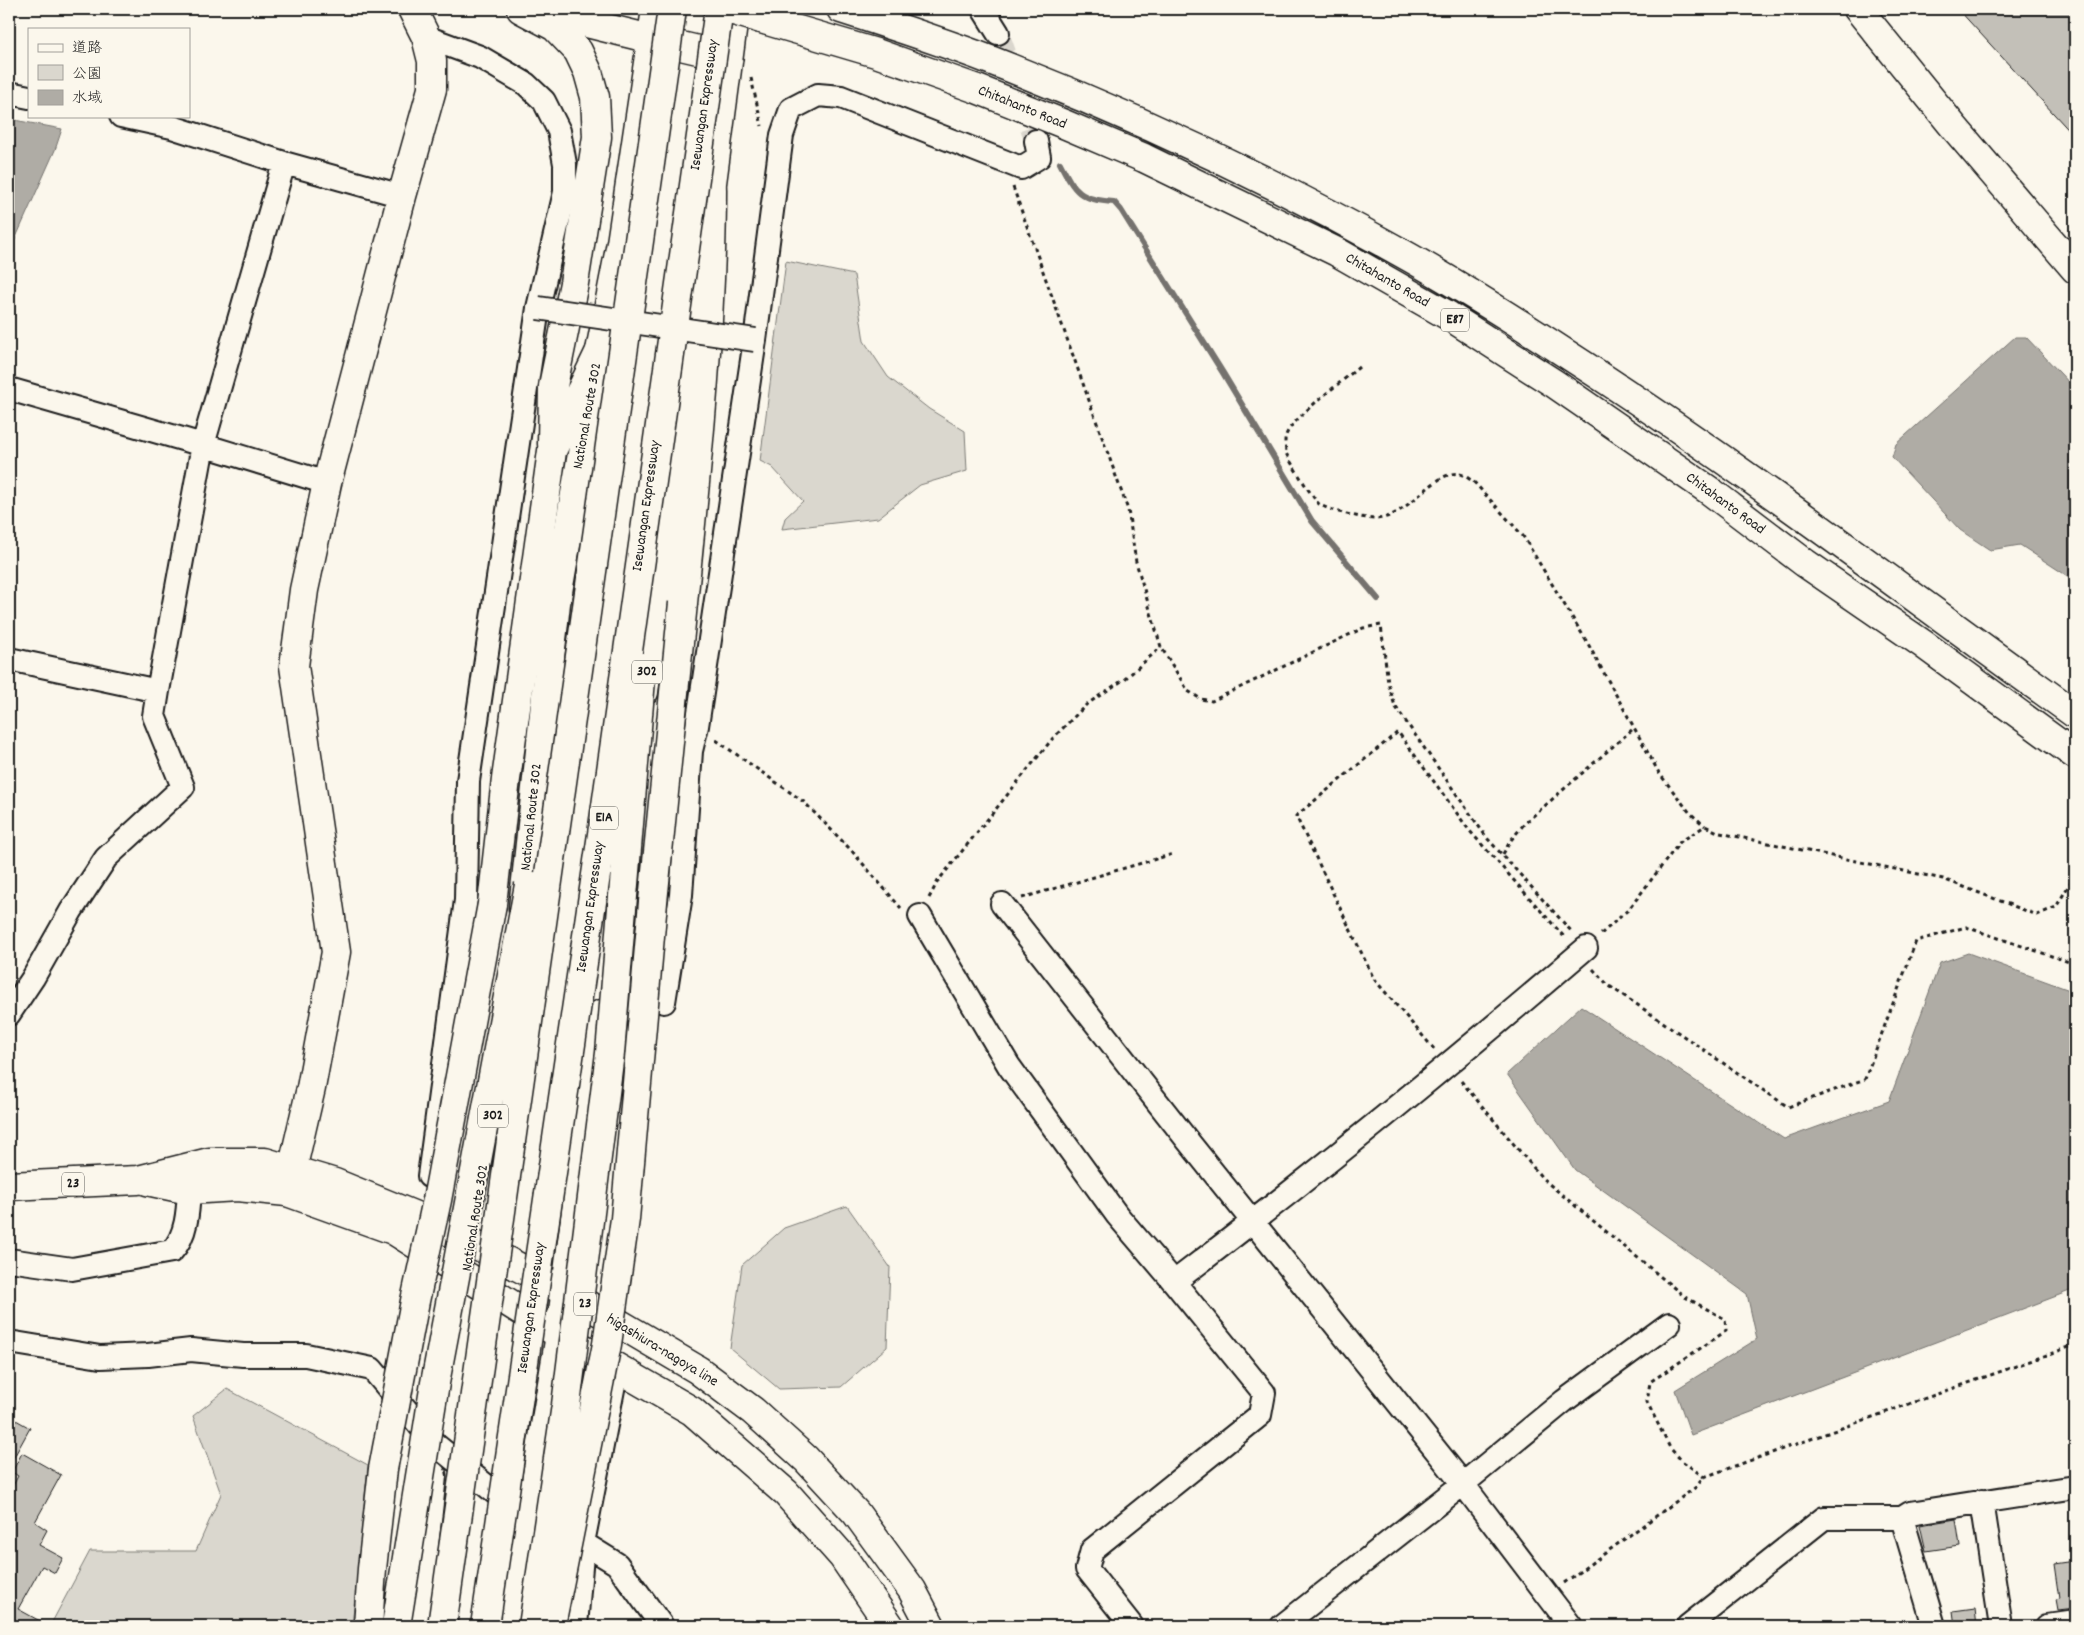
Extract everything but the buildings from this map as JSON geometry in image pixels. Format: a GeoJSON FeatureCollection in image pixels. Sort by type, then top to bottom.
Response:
{"type":"FeatureCollection","features":[{"type":"Feature","properties":{"kind":"main road"},"geometry":{"type":"LineString","coordinates":[[289,1181],[311,1088],[336,952],[294,666],[304,590],[327,483],[432,89],[432,61],[426,37],[412,9]]}},
{"type":"Feature","properties":{"kind":"main road"},"geometry":{"type":"LineString","coordinates":[[368,1626],[383,1469],[415,1301],[437,1200],[492,904],[506,779],[552,451],[553,386],[574,283],[597,137],[594,96],[588,72],[578,51],[555,27],[520,9]]}},
{"type":"Feature","properties":{"kind":"main road"},"geometry":{"type":"LineString","coordinates":[[531,9],[739,63]]}},
{"type":"Feature","properties":{"kind":"main road","name":"National Route 302"},"geometry":{"type":"LineString","coordinates":[[415,1626],[436,1445],[467,1277],[471,1242],[516,980],[556,603],[621,243],[656,9]]}},
{"type":"Feature","properties":{"kind":"main road"},"geometry":{"type":"LineString","coordinates":[[442,1626],[672,9]]}},
{"type":"Feature","properties":{"kind":"main road","name":"Isewangan Expressway"},"geometry":{"type":"LineString","coordinates":[[485,1626],[599,851],[665,377],[719,9]]}},
{"type":"Feature","properties":{"kind":"main road","name":"Chitahanto Road"},"geometry":{"type":"LineString","coordinates":[[727,9],[876,53],[977,89],[1144,158],[1337,252],[1449,316],[1555,384],[1710,492],[1805,563],[1923,644],[2075,756]]}},
{"type":"Feature","properties":{"kind":"main road","name":"302"},"geometry":{"type":"LineString","coordinates":[[512,1626],[566,1292],[712,189],[739,63],[735,9]]}},
{"type":"Feature","properties":{"kind":"main road","name":"Chitahanto Road"},"geometry":{"type":"LineString","coordinates":[[841,9],[988,59],[1074,94],[1261,180],[1400,252],[1514,320],[1654,410],[1796,509],[1940,617],[2075,714]]}},
{"type":"Feature","properties":{"kind":"main road"},"geometry":{"type":"LineString","coordinates":[[1858,9],[1953,126],[2075,269]]}},
{"type":"Feature","properties":{"kind":"main road"},"geometry":{"type":"LineString","coordinates":[[550,1626],[608,1344],[623,1238],[652,902],[684,602],[707,347],[712,259],[712,189]]}},
{"type":"Feature","properties":{"kind":"main road"},"geometry":{"type":"LineString","coordinates":[[552,451],[600,351]]}},
{"type":"Feature","properties":{"kind":"main road"},"geometry":{"type":"LineString","coordinates":[[533,1626],[569,1385],[610,1053],[665,377]]}},
{"type":"Feature","properties":{"kind":"main road"},"geometry":{"type":"LineString","coordinates":[[396,1626],[437,1373],[553,757],[590,585]]}},
{"type":"Feature","properties":{"kind":"main road","name":"higashiura-nagoya line"},"geometry":{"type":"LineString","coordinates":[[9,1186],[138,1180],[209,1162],[265,1162],[289,1181],[393,1230],[560,1335],[692,1411],[786,1493],[842,1557],[890,1626]]}},
{"type":"Feature","properties":{"kind":"main road","name":"higashiura-nagoya line"},"geometry":{"type":"LineString","coordinates":[[138,1180],[189,1190],[289,1181],[335,1183],[423,1219],[566,1292],[698,1370],[753,1411],[806,1459],[856,1513],[912,1590],[931,1626]]}},
{"type":"Feature","properties":{"kind":"street"},"geometry":{"type":"LineString","coordinates":[[982,9],[998,33]]}},
{"type":"Feature","properties":{"kind":"street"},"geometry":{"type":"LineString","coordinates":[[423,1219],[466,900],[468,781],[538,308],[565,192],[565,164],[559,130],[544,101],[526,84],[480,57],[426,37]]}},
{"type":"Feature","properties":{"kind":"street"},"geometry":{"type":"LineString","coordinates":[[9,93],[28,97]]}},
{"type":"Feature","properties":{"kind":"street"},"geometry":{"type":"LineString","coordinates":[[664,1002],[681,895],[691,751],[697,726],[755,340],[782,134],[791,109],[818,95],[840,98],[1020,168],[1039,157],[1036,141]]}},
{"type":"Feature","properties":{"kind":"street"},"geometry":{"type":"LineString","coordinates":[[131,118],[172,127],[284,163],[402,196]]}},
{"type":"Feature","properties":{"kind":"street"},"geometry":{"type":"LineString","coordinates":[[9,1014],[71,910],[106,858],[183,787],[154,716],[158,691],[203,445],[284,163]]}},
{"type":"Feature","properties":{"kind":"street"},"geometry":{"type":"LineString","coordinates":[[538,308],[755,340]]}},
{"type":"Feature","properties":{"kind":"street"},"geometry":{"type":"LineString","coordinates":[[9,389],[327,483]]}},
{"type":"Feature","properties":{"kind":"street"},"geometry":{"type":"LineString","coordinates":[[9,659],[158,691]]}},
{"type":"Feature","properties":{"kind":"street"},"geometry":{"type":"LineString","coordinates":[[1002,904],[1463,1484],[1572,1626]]}},
{"type":"Feature","properties":{"kind":"street"},"geometry":{"type":"LineString","coordinates":[[920,916],[1009,1066],[1117,1215],[1264,1393],[1260,1414],[1092,1550],[1088,1569],[1132,1626]]}},
{"type":"Feature","properties":{"kind":"street"},"geometry":{"type":"LineString","coordinates":[[1174,1282],[1253,1222],[1448,1066],[1582,952]]}},
{"type":"Feature","properties":{"kind":"street"},"geometry":{"type":"LineString","coordinates":[[9,1260],[72,1269],[172,1251],[177,1246],[188,1212],[189,1190]]}},
{"type":"Feature","properties":{"kind":"street"},"geometry":{"type":"LineString","coordinates":[[1282,1626],[1463,1484],[1564,1400],[1669,1324]]}},
{"type":"Feature","properties":{"kind":"street"},"geometry":{"type":"LineString","coordinates":[[9,1342],[100,1357],[148,1355],[191,1350],[243,1354],[306,1354],[372,1369],[436,1445],[529,1520],[583,1543],[617,1564],[662,1626]]}},
{"type":"Feature","properties":{"kind":"street"},"geometry":{"type":"LineString","coordinates":[[576,1626],[583,1543],[617,1369]]}},
{"type":"Feature","properties":{"kind":"street"},"geometry":{"type":"LineString","coordinates":[[1688,1626],[1824,1518],[1902,1518],[1910,1513],[2075,1487]]}},
{"type":"Feature","properties":{"kind":"street"},"geometry":{"type":"LineString","coordinates":[[1982,1501],[2001,1626]]}},
{"type":"Feature","properties":{"kind":"street"},"geometry":{"type":"LineString","coordinates":[[1902,1518],[1934,1626]]}},
{"type":"Feature","properties":{"kind":"street"},"geometry":{"type":"LineString","coordinates":[[2046,1626],[2075,1622]]}},
{"type":"Feature","properties":{"kind":"path"},"geometry":{"type":"LineString","coordinates":[[739,63],[765,143],[779,154]]}},
{"type":"Feature","properties":{"kind":"path"},"geometry":{"type":"LineString","coordinates":[[1008,162],[1010,176],[1128,510],[1136,562],[1161,648],[1188,691],[1201,699],[1212,701],[1363,628],[1381,625],[1388,683],[1395,706],[1488,838],[1582,952],[1582,961],[1591,966],[1608,985],[1788,1107],[1865,1079],[1916,940],[1966,927],[2075,964]]}},
{"type":"Feature","properties":{"kind":"path"},"geometry":{"type":"LineString","coordinates":[[1359,367],[1304,413],[1287,432],[1285,441],[1286,453],[1319,504],[1331,510],[1374,519],[1388,517],[1399,512],[1441,478],[1453,473],[1463,475],[1472,482],[1523,536],[1587,642],[1663,779],[1690,813],[1705,826],[1720,833],[1943,878],[2036,915],[2056,908],[2075,876]]}},
{"type":"Feature","properties":{"kind":"path"},"geometry":{"type":"LineString","coordinates":[[697,726],[804,802],[851,850],[899,907],[920,916],[938,881],[1054,738],[1086,704],[1126,678],[1161,648]]}},
{"type":"Feature","properties":{"kind":"path"},"geometry":{"type":"LineString","coordinates":[[1502,854],[1524,823],[1634,728]]}},
{"type":"Feature","properties":{"kind":"path"},"geometry":{"type":"LineString","coordinates":[[1582,952],[1572,946],[1469,830],[1398,732],[1296,816],[1374,979],[1543,1180],[1685,1297],[1724,1319],[1726,1331],[1650,1382],[1647,1402],[1670,1448],[1682,1461],[1704,1477]]}},
{"type":"Feature","properties":{"kind":"path"},"geometry":{"type":"LineString","coordinates":[[1582,952],[1629,908],[1680,842],[1705,826]]}},
{"type":"Feature","properties":{"kind":"path"},"geometry":{"type":"LineString","coordinates":[[1002,904],[1173,854]]}},
{"type":"Feature","properties":{"kind":"path"},"geometry":{"type":"LineString","coordinates":[[1548,1595],[1696,1486],[1704,1477],[2075,1345]]}},
{"type":"Feature","properties":{"kind":"green space"},"geometry":{"type":"Polygon","coordinates":[[[786,261],[854,275],[864,341],[888,377],[929,409],[965,431],[967,471],[920,485],[878,518],[782,529],[785,518],[803,501],[772,467],[760,461],[786,261]]]}},
{"type":"Feature","properties":{"kind":"green space"},"geometry":{"type":"Polygon","coordinates":[[[847,1206],[890,1267],[887,1347],[841,1387],[779,1389],[730,1348],[742,1265],[784,1228],[847,1206]]]}},
{"type":"Feature","properties":{"kind":"green space"},"geometry":{"type":"Polygon","coordinates":[[[227,1389],[368,1465],[352,1626],[50,1626],[90,1551],[196,1551],[221,1494],[193,1416],[227,1389]]]}},
{"type":"Feature","properties":{"kind":"water"},"geometry":{"type":"Polygon","coordinates":[[[9,119],[62,129],[55,150],[9,253],[9,119]]]}},
{"type":"Feature","properties":{"kind":"water"},"geometry":{"type":"Polygon","coordinates":[[[2015,337],[2026,337],[2075,389],[2075,581],[2020,545],[1990,550],[1960,530],[1892,457],[1896,444],[2015,337]]]}},
{"type":"Feature","properties":{"kind":"water"},"geometry":{"type":"Polygon","coordinates":[[[1968,953],[2075,992],[2075,1289],[1691,1435],[1675,1390],[1757,1339],[1747,1294],[1575,1170],[1507,1074],[1581,1006],[1784,1139],[1889,1101],[1940,963],[1968,953]]]}},
{"type":"Feature","properties":{"kind":"waterway"},"geometry":{"type":"LineString","coordinates":[[1060,163],[1074,188],[1080,193],[1093,199],[1114,202],[1121,210],[1223,373],[1312,521],[1378,599]]}},
{"type":"Feature","properties":{"kind":"tunnel"},"geometry":{"type":"LineString","coordinates":[[998,33],[1036,141]]}}]}
